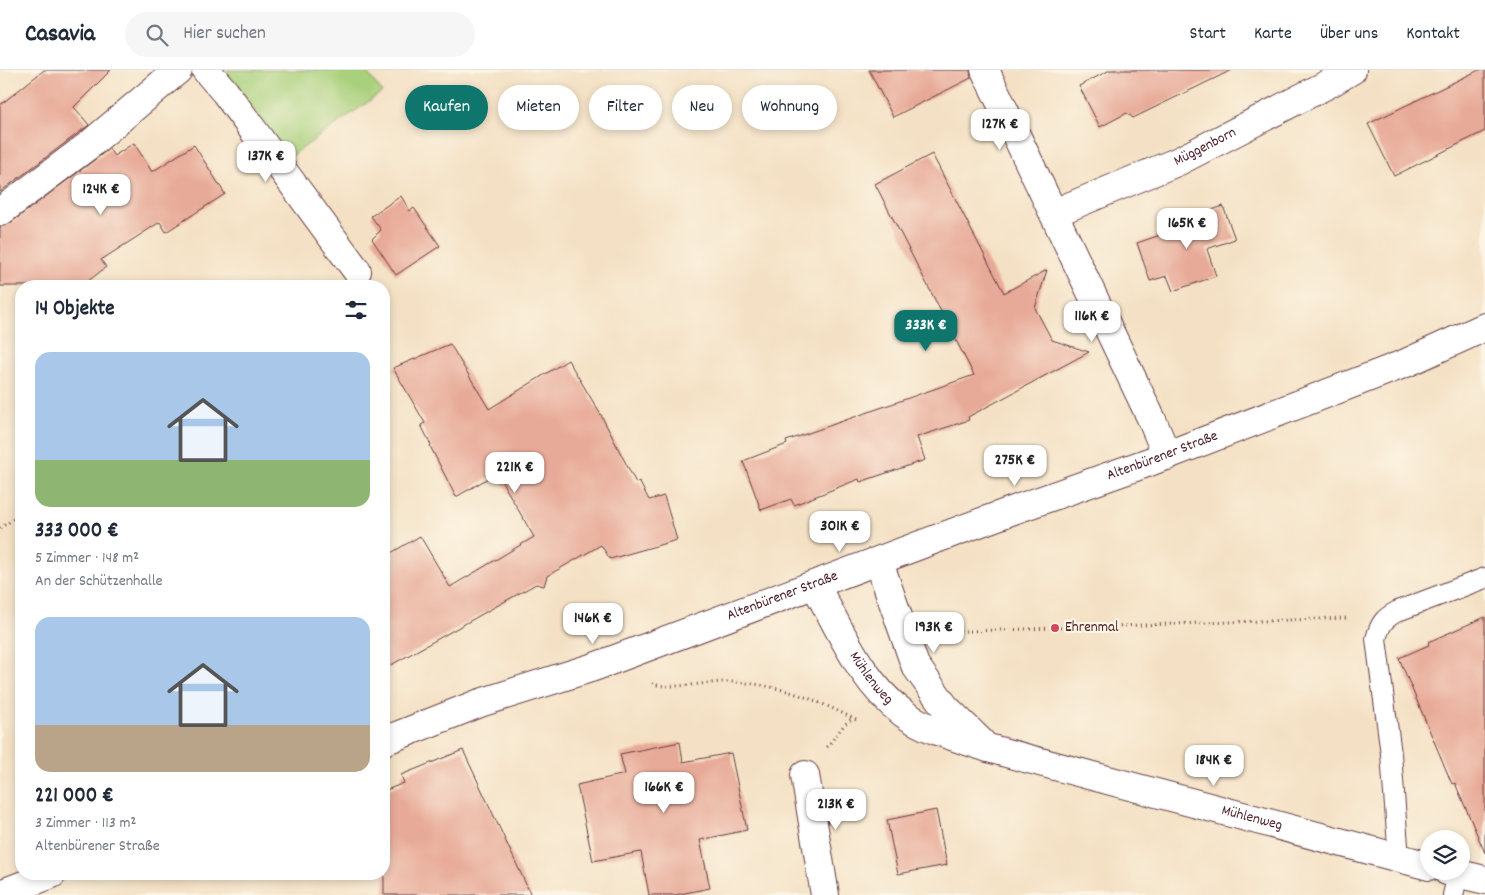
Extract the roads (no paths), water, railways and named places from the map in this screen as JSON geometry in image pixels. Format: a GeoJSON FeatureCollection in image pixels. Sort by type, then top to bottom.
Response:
{"type":"FeatureCollection","features":[{"type":"Feature","properties":{"kind":"street"},"geometry":{"type":"LineString","coordinates":[[0,212],[89,145],[178,70]]}},
{"type":"Feature","properties":{"kind":"street"},"geometry":{"type":"LineString","coordinates":[[206,70],[226,92],[357,270]]}},
{"type":"Feature","properties":{"kind":"street"},"geometry":{"type":"LineString","coordinates":[[985,70],[1152,420],[1167,456]]}},
{"type":"Feature","properties":{"kind":"street","name":"Müggenborn"},"geometry":{"type":"LineString","coordinates":[[1054,213],[1178,162],[1352,70]]}},
{"type":"Feature","properties":{"kind":"street","name":"Altenbürener Straße"},"geometry":{"type":"LineString","coordinates":[[390,739],[480,704],[594,667],[879,562],[1011,511],[1167,456],[1406,363],[1485,327]]}},
{"type":"Feature","properties":{"kind":"street","name":"Mühlenweg"},"geometry":{"type":"LineString","coordinates":[[879,562],[915,665],[940,700],[988,748]]}},
{"type":"Feature","properties":{"kind":"street","name":"Mühlenweg"},"geometry":{"type":"LineString","coordinates":[[815,585],[853,654],[872,683],[886,699],[904,714],[922,724],[988,748],[1420,864]]}},
{"type":"Feature","properties":{"kind":"street"},"geometry":{"type":"LineString","coordinates":[[805,775],[825,895]]}},
{"type":"Feature","properties":{"kind":"street"},"geometry":{"type":"LineString","coordinates":[[0,894],[36,880]]}},
{"type":"Feature","properties":{"kind":"street"},"geometry":{"type":"LineString","coordinates":[[1470,880],[1485,880]]}},
{"type":"Feature","properties":{"kind":"lane"},"geometry":{"type":"LineString","coordinates":[[1399,859],[1391,754],[1376,639],[1380,625],[1387,616],[1485,578]]}},
{"type":"Feature","properties":{"kind":"place","name":"Ehrenmal"},"geometry":{"type":"Point","coordinates":[1055,628]}}]}
